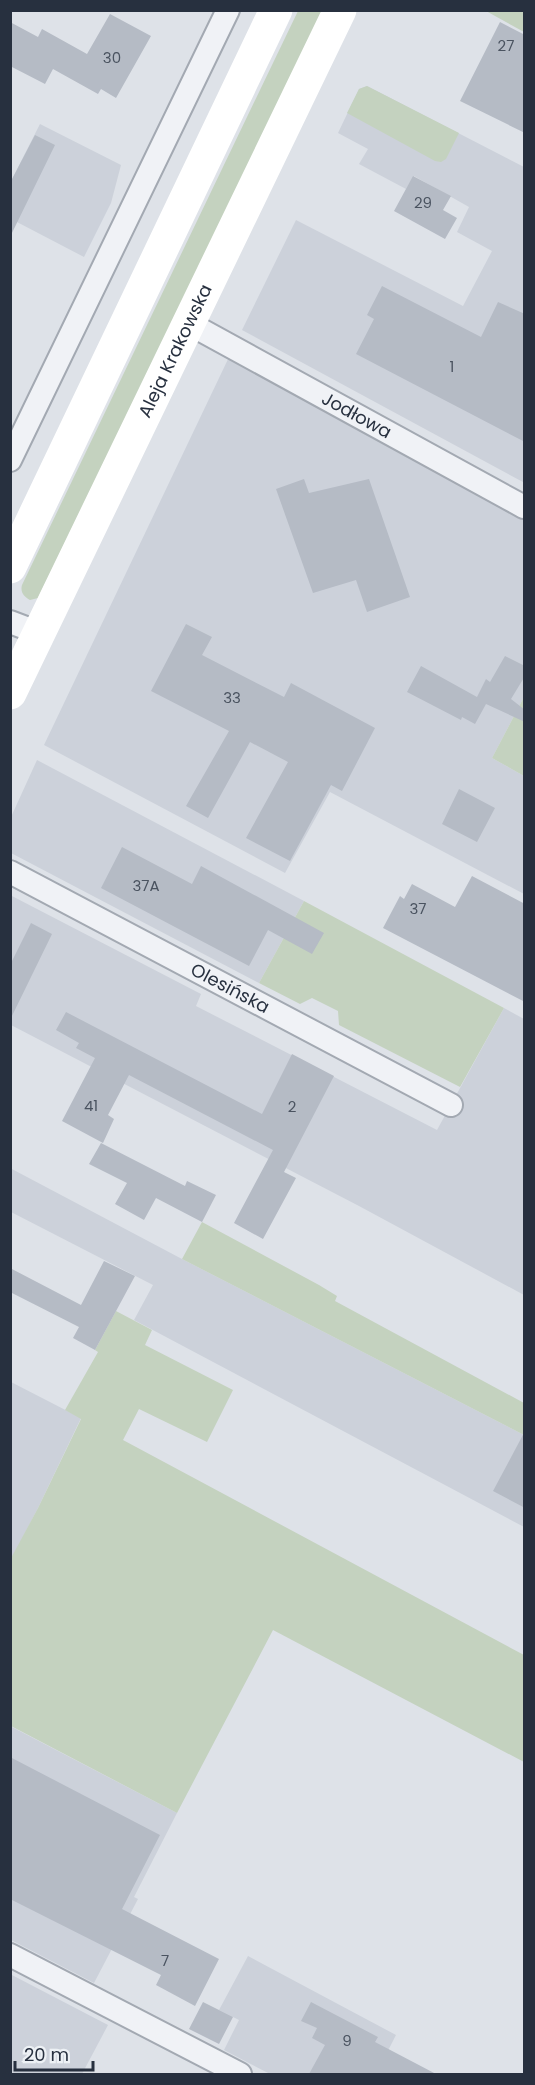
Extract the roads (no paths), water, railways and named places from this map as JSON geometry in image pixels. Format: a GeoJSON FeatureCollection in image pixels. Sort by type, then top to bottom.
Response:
{"type":"FeatureCollection","features":[{"type":"Feature","properties":{"kind":"main road"},"geometry":{"type":"LineString","coordinates":[[10,567],[276,10]]}},
{"type":"Feature","properties":{"kind":"main road","name":"Aleja Krakowska"},"geometry":{"type":"LineString","coordinates":[[10,693],[25,627],[190,324],[340,10]]}},
{"type":"Feature","properties":{"kind":"street"},"geometry":{"type":"LineString","coordinates":[[10,460],[228,10]]}},
{"type":"Feature","properties":{"kind":"street","name":"Jodłowa"},"geometry":{"type":"LineString","coordinates":[[190,324],[525,507]]}},
{"type":"Feature","properties":{"kind":"street","name":"Olesińska"},"geometry":{"type":"LineString","coordinates":[[10,872],[451,1105]]}},
{"type":"Feature","properties":{"kind":"street"},"geometry":{"type":"LineString","coordinates":[[10,1955],[240,2074]]}}]}
